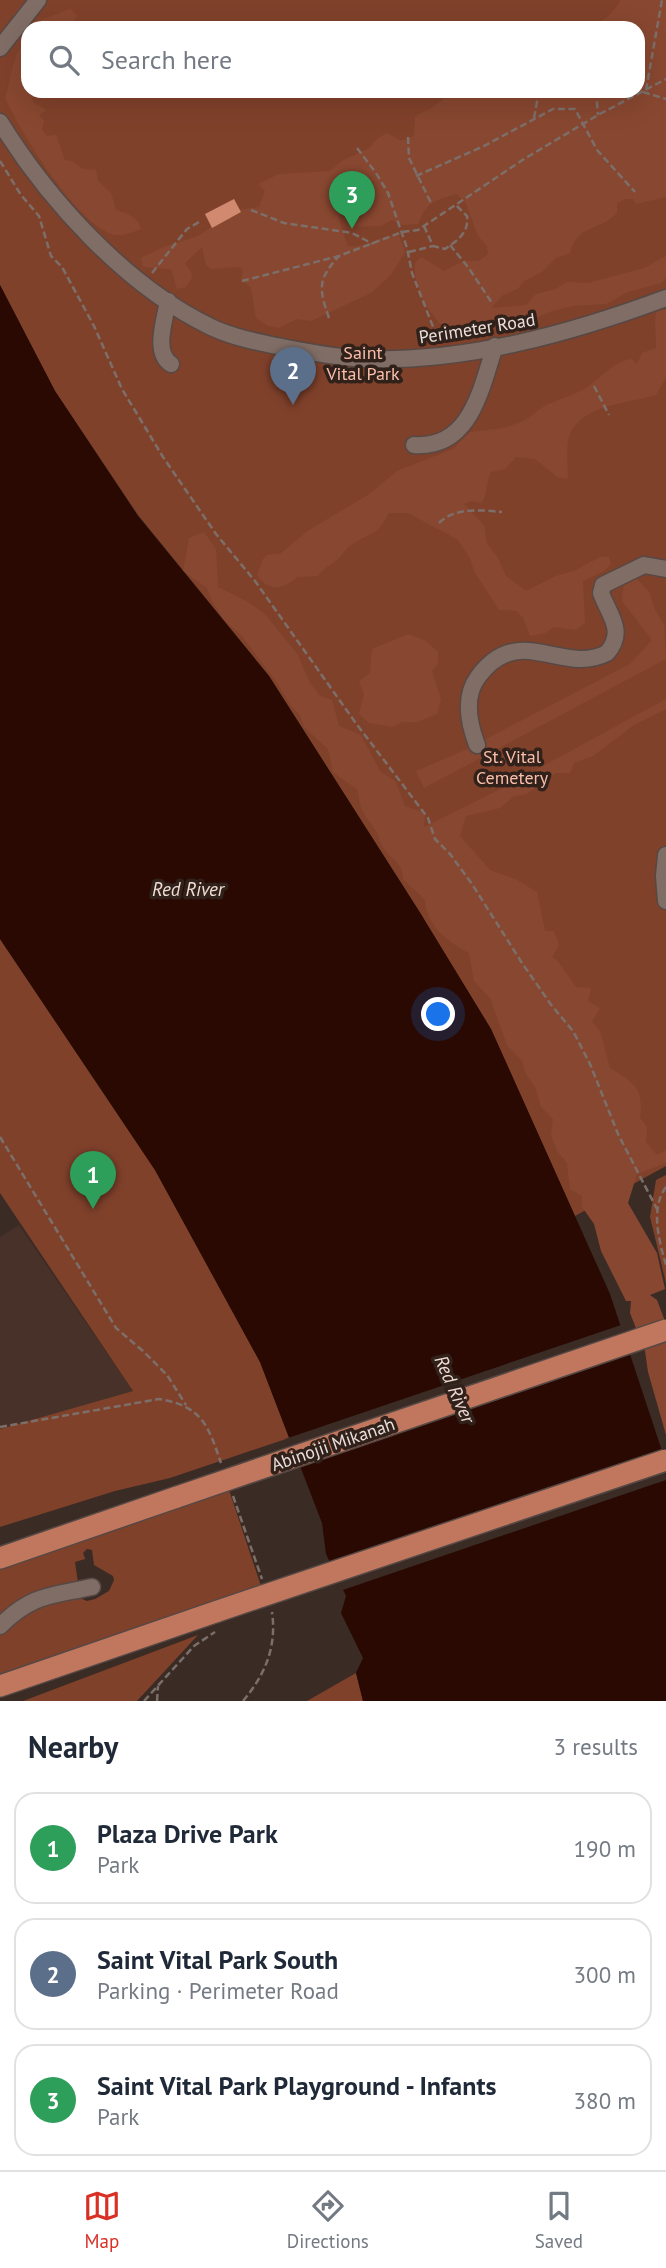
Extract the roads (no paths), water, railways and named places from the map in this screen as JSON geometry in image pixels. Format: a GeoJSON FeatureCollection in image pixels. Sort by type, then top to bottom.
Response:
{"type":"FeatureCollection","features":[{"type":"Feature","properties":{"kind":"main road","name":"Abinojii Mikanah"},"geometry":{"type":"LineString","coordinates":[[0,1558],[666,1331]]}},
{"type":"Feature","properties":{"kind":"main road"},"geometry":{"type":"LineString","coordinates":[[0,1686],[221,1619],[666,1460]]}},
{"type":"Feature","properties":{"kind":"main road"},"geometry":{"type":"LineString","coordinates":[[0,1543],[143,1509]]}},
{"type":"Feature","properties":{"kind":"street"},"geometry":{"type":"LineString","coordinates":[[21,21],[38,0]]}},
{"type":"Feature","properties":{"kind":"street"},"geometry":{"type":"LineString","coordinates":[[0,48],[21,21]]}},
{"type":"Feature","properties":{"kind":"street","name":"Perimeter Road"},"geometry":{"type":"LineString","coordinates":[[0,122],[35,175],[60,205],[95,241],[144,284],[212,328],[261,343],[365,359],[418,358],[554,334],[627,313],[666,298]]}},
{"type":"Feature","properties":{"kind":"street"},"geometry":{"type":"LineString","coordinates":[[168,301],[162,351],[166,361],[171,364]]}},
{"type":"Feature","properties":{"kind":"street"},"geometry":{"type":"LineString","coordinates":[[414,445],[439,443],[468,420],[495,346]]}},
{"type":"Feature","properties":{"kind":"street"},"geometry":{"type":"LineString","coordinates":[[477,745],[471,728],[469,709],[475,682],[482,672],[500,656],[512,652],[537,650],[588,660],[607,653],[617,635],[615,623],[601,593],[603,585],[643,565],[666,569]]}},
{"type":"Feature","properties":{"kind":"street"},"geometry":{"type":"LineString","coordinates":[[666,855],[666,901]]}},
{"type":"Feature","properties":{"kind":"street"},"geometry":{"type":"LineString","coordinates":[[0,1626],[15,1612],[38,1598],[92,1587]]}},
{"type":"Feature","properties":{"kind":"water","name":"Red River"},"geometry":{"type":"Polygon","coordinates":[[[0,285],[55,391],[138,516],[269,676],[491,1029],[610,1294],[666,1463],[666,1701],[363,1701],[356,1673],[363,1658],[341,1613],[346,1596],[326,1554],[322,1523],[260,1362],[155,1170],[0,939],[0,285]]]}},
{"type":"Feature","properties":{"kind":"place","name":"Saint Vital Park Playground - Infants"},"geometry":{"type":"Point","coordinates":[352,229]}},
{"type":"Feature","properties":{"kind":"place","name":"Saint Vital Park South"},"geometry":{"type":"Point","coordinates":[293,405]}},
{"type":"Feature","properties":{"kind":"place","name":"Plaza Drive Park"},"geometry":{"type":"Point","coordinates":[93,1209]}},
{"type":"Feature","properties":{"kind":"park label","name":"Saint Vital Park"},"geometry":{"type":"Point","coordinates":[363,362]}},
{"type":"Feature","properties":{"kind":"park label","name":"St. Vital Cemetery"},"geometry":{"type":"Point","coordinates":[512,766]}}]}
